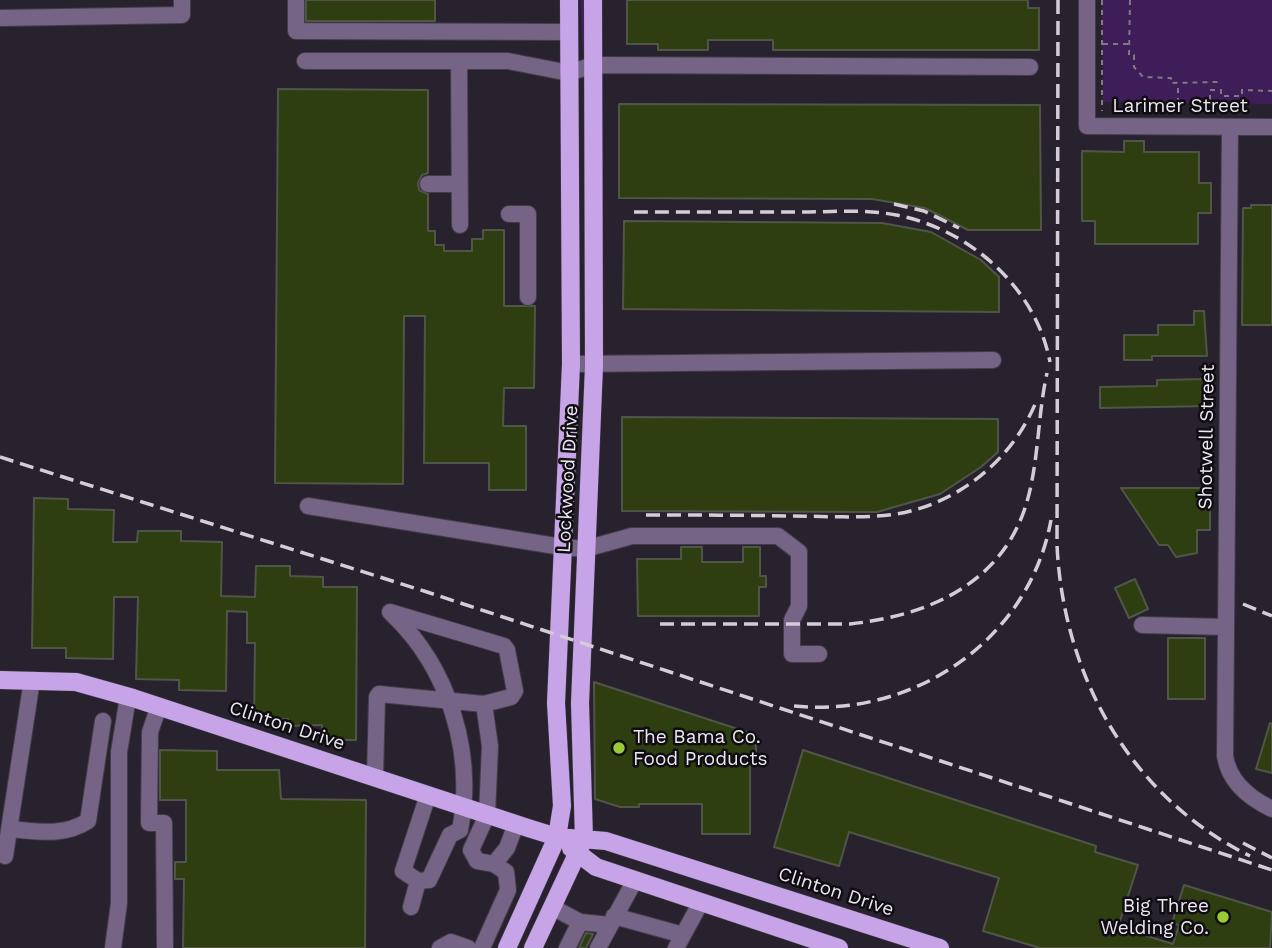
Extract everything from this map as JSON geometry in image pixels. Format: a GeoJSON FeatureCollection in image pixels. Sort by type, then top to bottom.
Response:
{"type":"FeatureCollection","features":[{"type":"Feature","properties":{"kind":"main road","name":"Lockwood Drive"},"geometry":{"type":"LineString","coordinates":[[507,948],[557,837],[562,806],[556,703],[571,364],[569,0]]}},
{"type":"Feature","properties":{"kind":"main road","name":"Lockwood Drive"},"geometry":{"type":"LineString","coordinates":[[537,947],[552,907],[581,846],[580,703],[594,366],[593,0]]}},
{"type":"Feature","properties":{"kind":"main road","name":"Clinton Drive"},"geometry":{"type":"LineString","coordinates":[[0,680],[76,682],[128,696],[581,846],[606,841],[940,948]]}},
{"type":"Feature","properties":{"kind":"main road","name":"Clinton Drive"},"geometry":{"type":"LineString","coordinates":[[581,846],[596,867],[839,948]]}},
{"type":"Feature","properties":{"kind":"street"},"geometry":{"type":"LineString","coordinates":[[296,0],[296,31],[569,32]]}},
{"type":"Feature","properties":{"kind":"street"},"geometry":{"type":"LineString","coordinates":[[1087,0],[1095,126]]}},
{"type":"Feature","properties":{"kind":"street"},"geometry":{"type":"LineString","coordinates":[[0,18],[183,8]]}},
{"type":"Feature","properties":{"kind":"street"},"geometry":{"type":"LineString","coordinates":[[305,61],[509,61],[569,73],[593,65],[1030,66]]}},
{"type":"Feature","properties":{"kind":"street"},"geometry":{"type":"LineString","coordinates":[[459,61],[460,225]]}},
{"type":"Feature","properties":{"kind":"street","name":"Larimer Street"},"geometry":{"type":"LineString","coordinates":[[1095,126],[1272,127]]}},
{"type":"Feature","properties":{"kind":"street","name":"Shotwell Street"},"geometry":{"type":"LineString","coordinates":[[1230,127],[1225,747],[1227,766],[1236,782],[1272,809]]}},
{"type":"Feature","properties":{"kind":"street"},"geometry":{"type":"LineString","coordinates":[[428,184],[459,184]]}},
{"type":"Feature","properties":{"kind":"street"},"geometry":{"type":"LineString","coordinates":[[509,214],[528,214],[528,297]]}},
{"type":"Feature","properties":{"kind":"street"},"geometry":{"type":"LineString","coordinates":[[571,364],[594,366],[636,362],[993,360]]}},
{"type":"Feature","properties":{"kind":"street"},"geometry":{"type":"LineString","coordinates":[[308,506],[562,547],[585,548],[632,536],[778,536],[799,552],[799,606],[792,620],[792,654],[819,654]]}},
{"type":"Feature","properties":{"kind":"street"},"geometry":{"type":"LineString","coordinates":[[375,777],[377,696],[452,705],[484,704],[511,697],[515,691],[504,646],[390,612],[435,670],[452,705],[464,807],[460,830],[450,835],[429,880],[418,881],[402,871],[428,795]]}},
{"type":"Feature","properties":{"kind":"street"},"geometry":{"type":"LineString","coordinates":[[1142,625],[1226,628]]}},
{"type":"Feature","properties":{"kind":"street"},"geometry":{"type":"LineString","coordinates":[[5,856],[32,680]]}},
{"type":"Feature","properties":{"kind":"street"},"geometry":{"type":"LineString","coordinates":[[113,948],[119,903],[119,752],[128,696]]}},
{"type":"Feature","properties":{"kind":"street"},"geometry":{"type":"LineString","coordinates":[[484,704],[490,746],[487,814],[472,843],[472,855],[477,861],[500,868],[534,890]]}},
{"type":"Feature","properties":{"kind":"street"},"geometry":{"type":"LineString","coordinates":[[159,706],[150,732],[149,823],[164,823],[165,948]]}},
{"type":"Feature","properties":{"kind":"street"},"geometry":{"type":"LineString","coordinates":[[9,829],[58,833],[76,829],[88,821],[103,722]]}},
{"type":"Feature","properties":{"kind":"street"},"geometry":{"type":"LineString","coordinates":[[482,948],[508,890],[500,868],[516,824]]}},
{"type":"Feature","properties":{"kind":"street"},"geometry":{"type":"LineString","coordinates":[[598,948],[635,880]]}},
{"type":"Feature","properties":{"kind":"street"},"geometry":{"type":"LineString","coordinates":[[411,907],[418,881]]}},
{"type":"Feature","properties":{"kind":"street"},"geometry":{"type":"LineString","coordinates":[[552,907],[580,922],[612,921],[680,941],[701,902]]}},
{"type":"Feature","properties":{"kind":"street"},"geometry":{"type":"LineString","coordinates":[[567,948],[580,922]]}},
{"type":"Feature","properties":{"kind":"street"},"geometry":{"type":"LineString","coordinates":[[440,948],[451,942],[468,948]]}},
{"type":"Feature","properties":{"kind":"path"},"geometry":{"type":"LineString","coordinates":[[1095,126],[1102,44],[1102,0]]}},
{"type":"Feature","properties":{"kind":"path"},"geometry":{"type":"LineString","coordinates":[[1130,0],[1129,44],[1133,67],[1143,77],[1171,78],[1171,83],[1215,82],[1214,90]]}},
{"type":"Feature","properties":{"kind":"path"},"geometry":{"type":"LineString","coordinates":[[1102,44],[1129,44]]}},
{"type":"Feature","properties":{"kind":"path"},"geometry":{"type":"LineString","coordinates":[[1178,83],[1178,127]]}},
{"type":"Feature","properties":{"kind":"path"},"geometry":{"type":"LineString","coordinates":[[1210,100],[1210,90],[1221,90],[1221,96],[1242,96],[1242,90],[1272,91]]}},
{"type":"Feature","properties":{"kind":"shaded area"},"geometry":{"type":"Polygon","coordinates":[[[580,0],[586,0],[583,57],[580,0]]]}},
{"type":"Feature","properties":{"kind":"shaded area"},"geometry":{"type":"Polygon","coordinates":[[[1102,0],[1272,0],[1272,104],[1103,102],[1102,0]]]}},
{"type":"Feature","properties":{"kind":"building"},"geometry":{"type":"Polygon","coordinates":[[[306,0],[435,0],[435,21],[306,21],[306,0]]]}},
{"type":"Feature","properties":{"kind":"building"},"geometry":{"type":"Polygon","coordinates":[[[627,0],[1028,0],[1028,8],[1039,8],[1039,50],[773,50],[773,40],[708,40],[708,50],[658,50],[658,44],[627,44],[627,0]]]}},
{"type":"Feature","properties":{"kind":"building"},"geometry":{"type":"Polygon","coordinates":[[[278,89],[428,90],[428,173],[422,175],[418,183],[419,190],[428,194],[428,231],[435,231],[435,245],[444,245],[444,251],[472,251],[472,239],[483,239],[483,230],[504,230],[504,306],[535,306],[534,388],[504,388],[503,426],[526,426],[526,490],[489,490],[489,463],[424,463],[425,316],[404,316],[403,484],[275,483],[278,89]]]}},
{"type":"Feature","properties":{"kind":"building"},"geometry":{"type":"Polygon","coordinates":[[[619,104],[1040,105],[1041,230],[968,230],[925,208],[872,199],[619,198],[619,104]]]}},
{"type":"Feature","properties":{"kind":"building"},"geometry":{"type":"Polygon","coordinates":[[[1124,141],[1144,141],[1144,152],[1199,152],[1199,183],[1211,183],[1211,213],[1198,213],[1198,244],[1095,244],[1095,221],[1082,221],[1082,151],[1124,152],[1124,141]]]}},
{"type":"Feature","properties":{"kind":"building"},"geometry":{"type":"Polygon","coordinates":[[[1251,205],[1272,205],[1272,325],[1242,325],[1243,208],[1251,208],[1251,205]]]}},
{"type":"Feature","properties":{"kind":"building"},"geometry":{"type":"Polygon","coordinates":[[[624,221],[882,223],[931,232],[981,260],[999,277],[999,312],[623,309],[624,221]]]}},
{"type":"Feature","properties":{"kind":"building"},"geometry":{"type":"Polygon","coordinates":[[[1194,311],[1204,311],[1207,356],[1152,356],[1152,360],[1124,360],[1124,335],[1158,335],[1158,325],[1194,325],[1194,311]]]}},
{"type":"Feature","properties":{"kind":"building"},"geometry":{"type":"Polygon","coordinates":[[[1210,379],[1210,406],[1100,408],[1100,387],[1157,386],[1157,380],[1210,379]]]}},
{"type":"Feature","properties":{"kind":"building"},"geometry":{"type":"Polygon","coordinates":[[[622,417],[998,419],[998,452],[981,467],[940,494],[877,512],[622,511],[622,417]]]}},
{"type":"Feature","properties":{"kind":"building"},"geometry":{"type":"Polygon","coordinates":[[[1121,488],[1210,488],[1210,530],[1197,530],[1197,553],[1176,557],[1168,545],[1159,545],[1121,488]]]}},
{"type":"Feature","properties":{"kind":"building"},"geometry":{"type":"Polygon","coordinates":[[[34,498],[68,499],[68,509],[114,510],[113,542],[137,542],[138,531],[181,531],[181,541],[222,542],[221,596],[255,597],[256,566],[290,566],[290,576],[323,577],[323,587],[357,587],[356,740],[321,740],[322,725],[288,726],[288,719],[254,720],[255,643],[247,643],[247,612],[227,611],[226,691],[179,690],[179,680],[136,679],[138,597],[114,597],[113,659],[66,658],[66,648],[32,648],[34,498]]]}},
{"type":"Feature","properties":{"kind":"building"},"geometry":{"type":"Polygon","coordinates":[[[681,547],[702,547],[702,562],[743,562],[743,547],[760,547],[760,576],[766,576],[766,587],[759,587],[759,616],[638,616],[637,559],[681,559],[681,547]]]}},
{"type":"Feature","properties":{"kind":"building"},"geometry":{"type":"Polygon","coordinates":[[[1135,579],[1148,609],[1129,618],[1115,588],[1135,579]]]}},
{"type":"Feature","properties":{"kind":"building"},"geometry":{"type":"Polygon","coordinates":[[[1168,638],[1205,638],[1205,699],[1168,699],[1168,638]]]}},
{"type":"Feature","properties":{"kind":"building"},"geometry":{"type":"Polygon","coordinates":[[[594,682],[756,735],[756,754],[750,754],[750,834],[702,834],[702,804],[639,804],[639,807],[620,807],[595,799],[594,682]]]}},
{"type":"Feature","properties":{"kind":"building"},"geometry":{"type":"Polygon","coordinates":[[[1270,723],[1272,724],[1272,773],[1256,769],[1270,723]]]}},
{"type":"Feature","properties":{"kind":"building"},"geometry":{"type":"Polygon","coordinates":[[[160,750],[217,751],[217,770],[279,770],[281,799],[366,800],[365,948],[183,948],[184,879],[175,879],[175,862],[186,862],[186,800],[160,800],[160,750]]]}},
{"type":"Feature","properties":{"kind":"building"},"geometry":{"type":"Polygon","coordinates":[[[803,750],[1096,846],[1095,852],[1138,865],[1118,927],[1173,944],[1179,925],[1172,923],[1184,885],[1272,912],[1270,948],[1040,948],[983,931],[999,878],[849,832],[839,866],[774,847],[803,750]]]}},
{"type":"Feature","properties":{"kind":"building"},"geometry":{"type":"Polygon","coordinates":[[[586,933],[593,934],[586,948],[579,948],[586,933]]]}},
{"type":"Feature","properties":{"kind":"railway"},"geometry":{"type":"LineString","coordinates":[[1058,0],[1057,545],[1062,593],[1073,640],[1089,685],[1111,727],[1138,766],[1170,801],[1208,831],[1250,856]]}},
{"type":"Feature","properties":{"kind":"railway"},"geometry":{"type":"LineString","coordinates":[[894,204],[924,211],[959,228]]}},
{"type":"Feature","properties":{"kind":"railway"},"geometry":{"type":"LineString","coordinates":[[634,212],[860,211],[896,215],[923,222],[974,248],[996,266],[1015,287],[1030,310],[1042,335],[1050,362]]}},
{"type":"Feature","properties":{"kind":"railway"},"geometry":{"type":"LineString","coordinates":[[660,624],[850,624],[905,614],[955,593],[977,578],[996,560],[1012,537],[1024,511],[1033,478],[1047,373]]}},
{"type":"Feature","properties":{"kind":"railway"},"geometry":{"type":"LineString","coordinates":[[646,515],[857,517],[884,516],[920,508],[942,500],[981,476],[1013,442],[1036,402]]}},
{"type":"Feature","properties":{"kind":"railway"},"geometry":{"type":"LineString","coordinates":[[0,457],[427,592],[1272,870]]}},
{"type":"Feature","properties":{"kind":"railway"},"geometry":{"type":"LineString","coordinates":[[794,706],[838,706],[881,699],[922,684],[959,663],[991,635],[1018,602],[1039,563],[1051,520]]}},
{"type":"Feature","properties":{"kind":"railway"},"geometry":{"type":"LineString","coordinates":[[1243,604],[1272,616]]}},
{"type":"Feature","properties":{"kind":"railway"},"geometry":{"type":"LineString","coordinates":[[1243,843],[1272,858]]}},
{"type":"Feature","properties":{"kind":"place","name":"The Bama Co. Food Products"},"geometry":{"type":"Point","coordinates":[619,748]}},
{"type":"Feature","properties":{"kind":"place","name":"Big Three Welding Co."},"geometry":{"type":"Point","coordinates":[1223,917]}}]}
